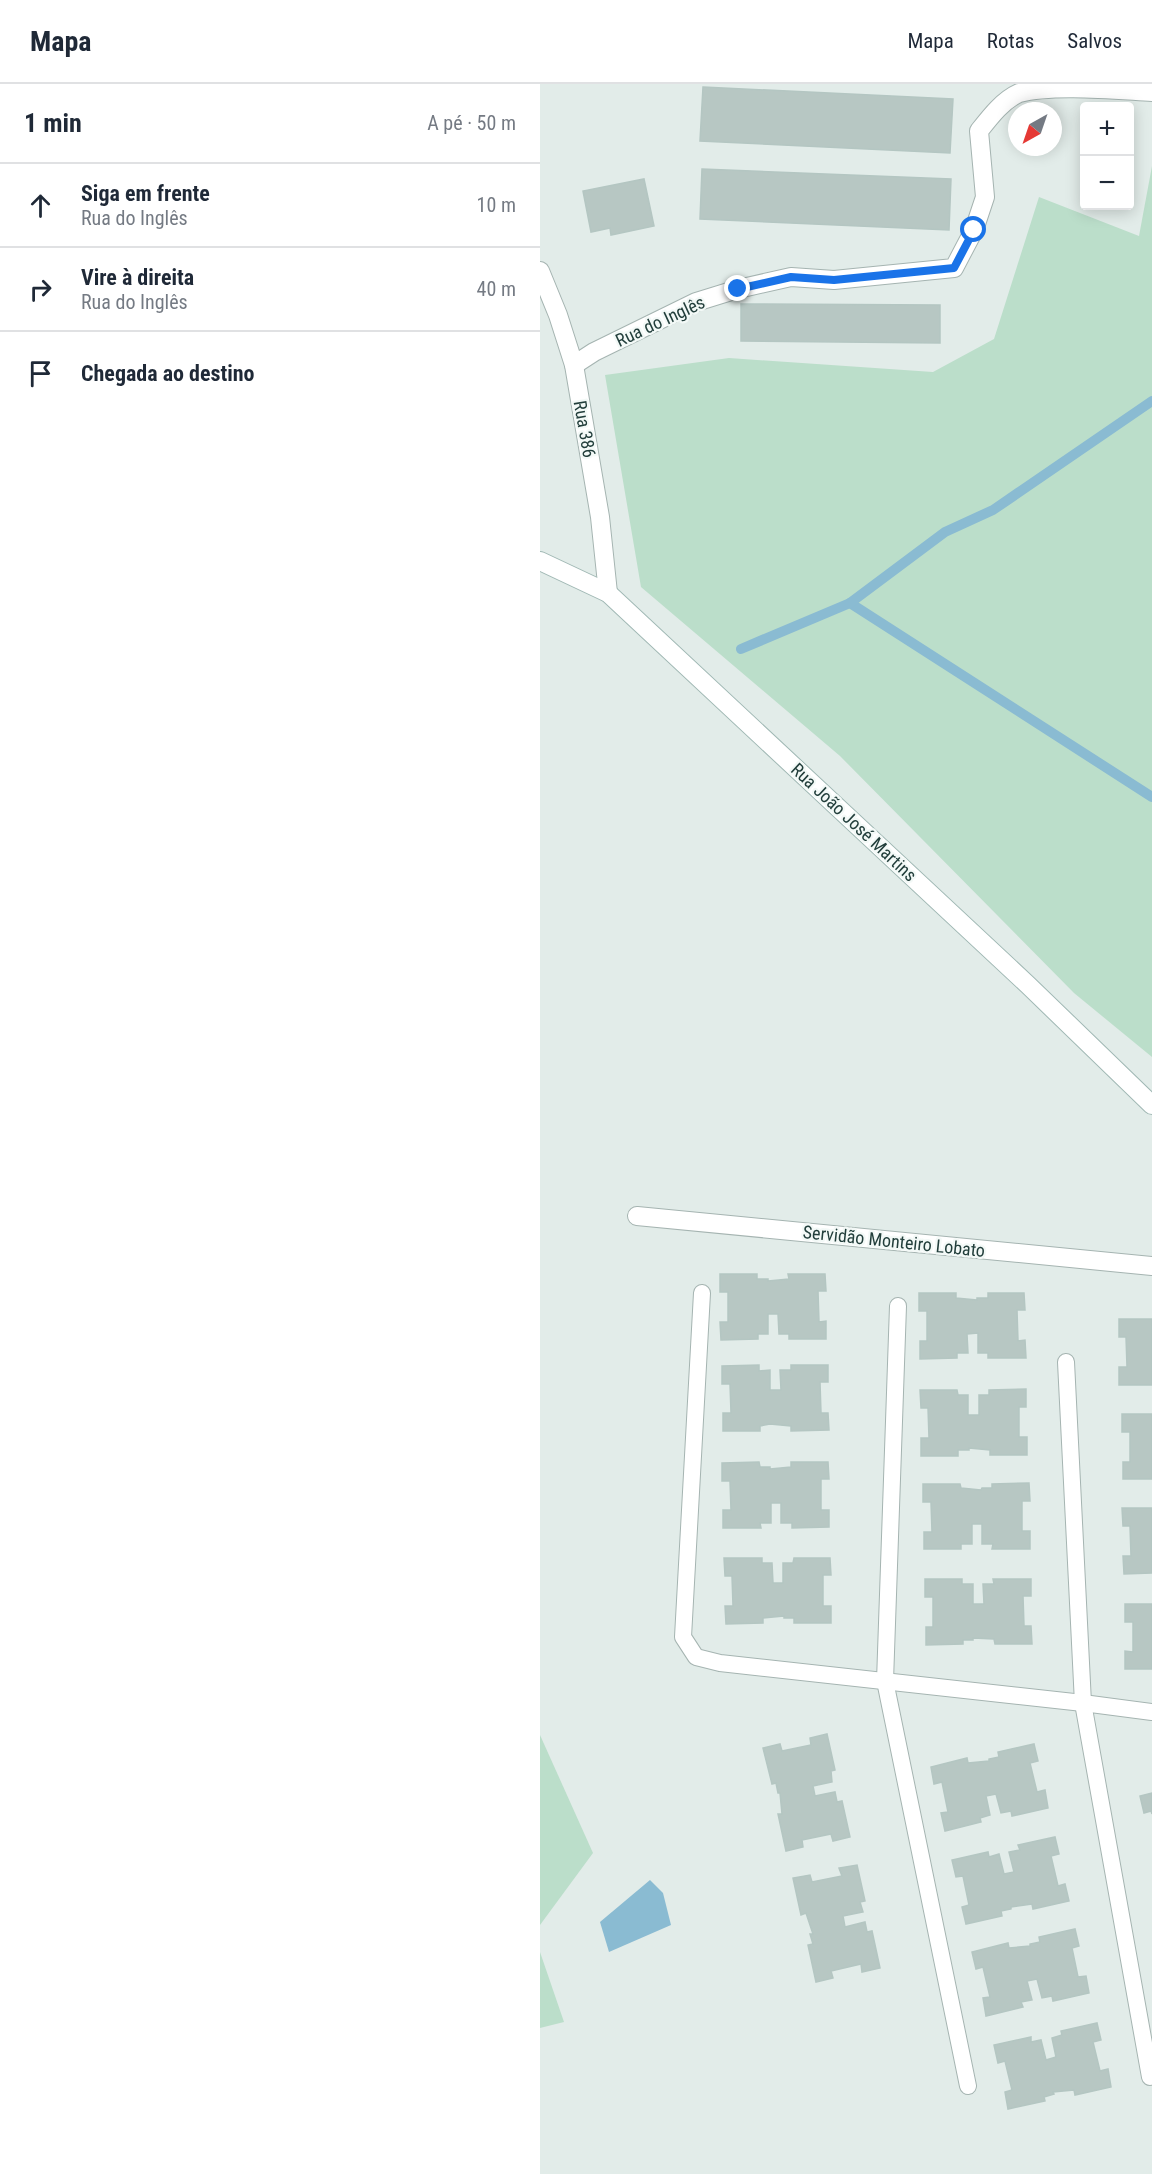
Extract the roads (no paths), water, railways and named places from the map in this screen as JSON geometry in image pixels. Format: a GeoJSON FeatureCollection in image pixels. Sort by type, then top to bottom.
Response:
{"type":"FeatureCollection","features":[{"type":"Feature","properties":{"kind":"street","name":"Rua do Inglês"},"geometry":{"type":"LineString","coordinates":[[574,365],[594,352],[696,302],[738,289],[791,277],[834,280],[954,268],[974,230],[985,196],[979,130],[998,108],[1018,93],[1040,87],[1080,86],[1152,92]]}},
{"type":"Feature","properties":{"kind":"street","name":"Rua 386"},"geometry":{"type":"LineString","coordinates":[[540,271],[558,315],[574,365],[600,517],[608,593]]}},
{"type":"Feature","properties":{"kind":"street","name":"Rua João José Martins"},"geometry":{"type":"LineString","coordinates":[[540,561],[608,593],[1028,985],[1152,1105]]}},
{"type":"Feature","properties":{"kind":"street","name":"Servidão Monteiro Lobato"},"geometry":{"type":"LineString","coordinates":[[637,1216],[1152,1266]]}},
{"type":"Feature","properties":{"kind":"lane"},"geometry":{"type":"LineString","coordinates":[[702,1293],[683,1637],[696,1657],[720,1663],[1152,1712]]}},
{"type":"Feature","properties":{"kind":"lane"},"geometry":{"type":"LineString","coordinates":[[898,1306],[885,1681],[968,2086]]}},
{"type":"Feature","properties":{"kind":"lane"},"geometry":{"type":"LineString","coordinates":[[1066,1362],[1083,1703],[1150,2077]]}},
{"type":"Feature","properties":{"kind":"water"},"geometry":{"type":"Polygon","coordinates":[[[650,1880],[663,1893],[671,1925],[609,1952],[600,1922],[650,1880]]]}},
{"type":"Feature","properties":{"kind":"waterway"},"geometry":{"type":"LineString","coordinates":[[741,649],[850,603],[945,532],[993,510],[1152,401]]}},
{"type":"Feature","properties":{"kind":"waterway"},"geometry":{"type":"LineString","coordinates":[[850,603],[1152,797]]}}]}
